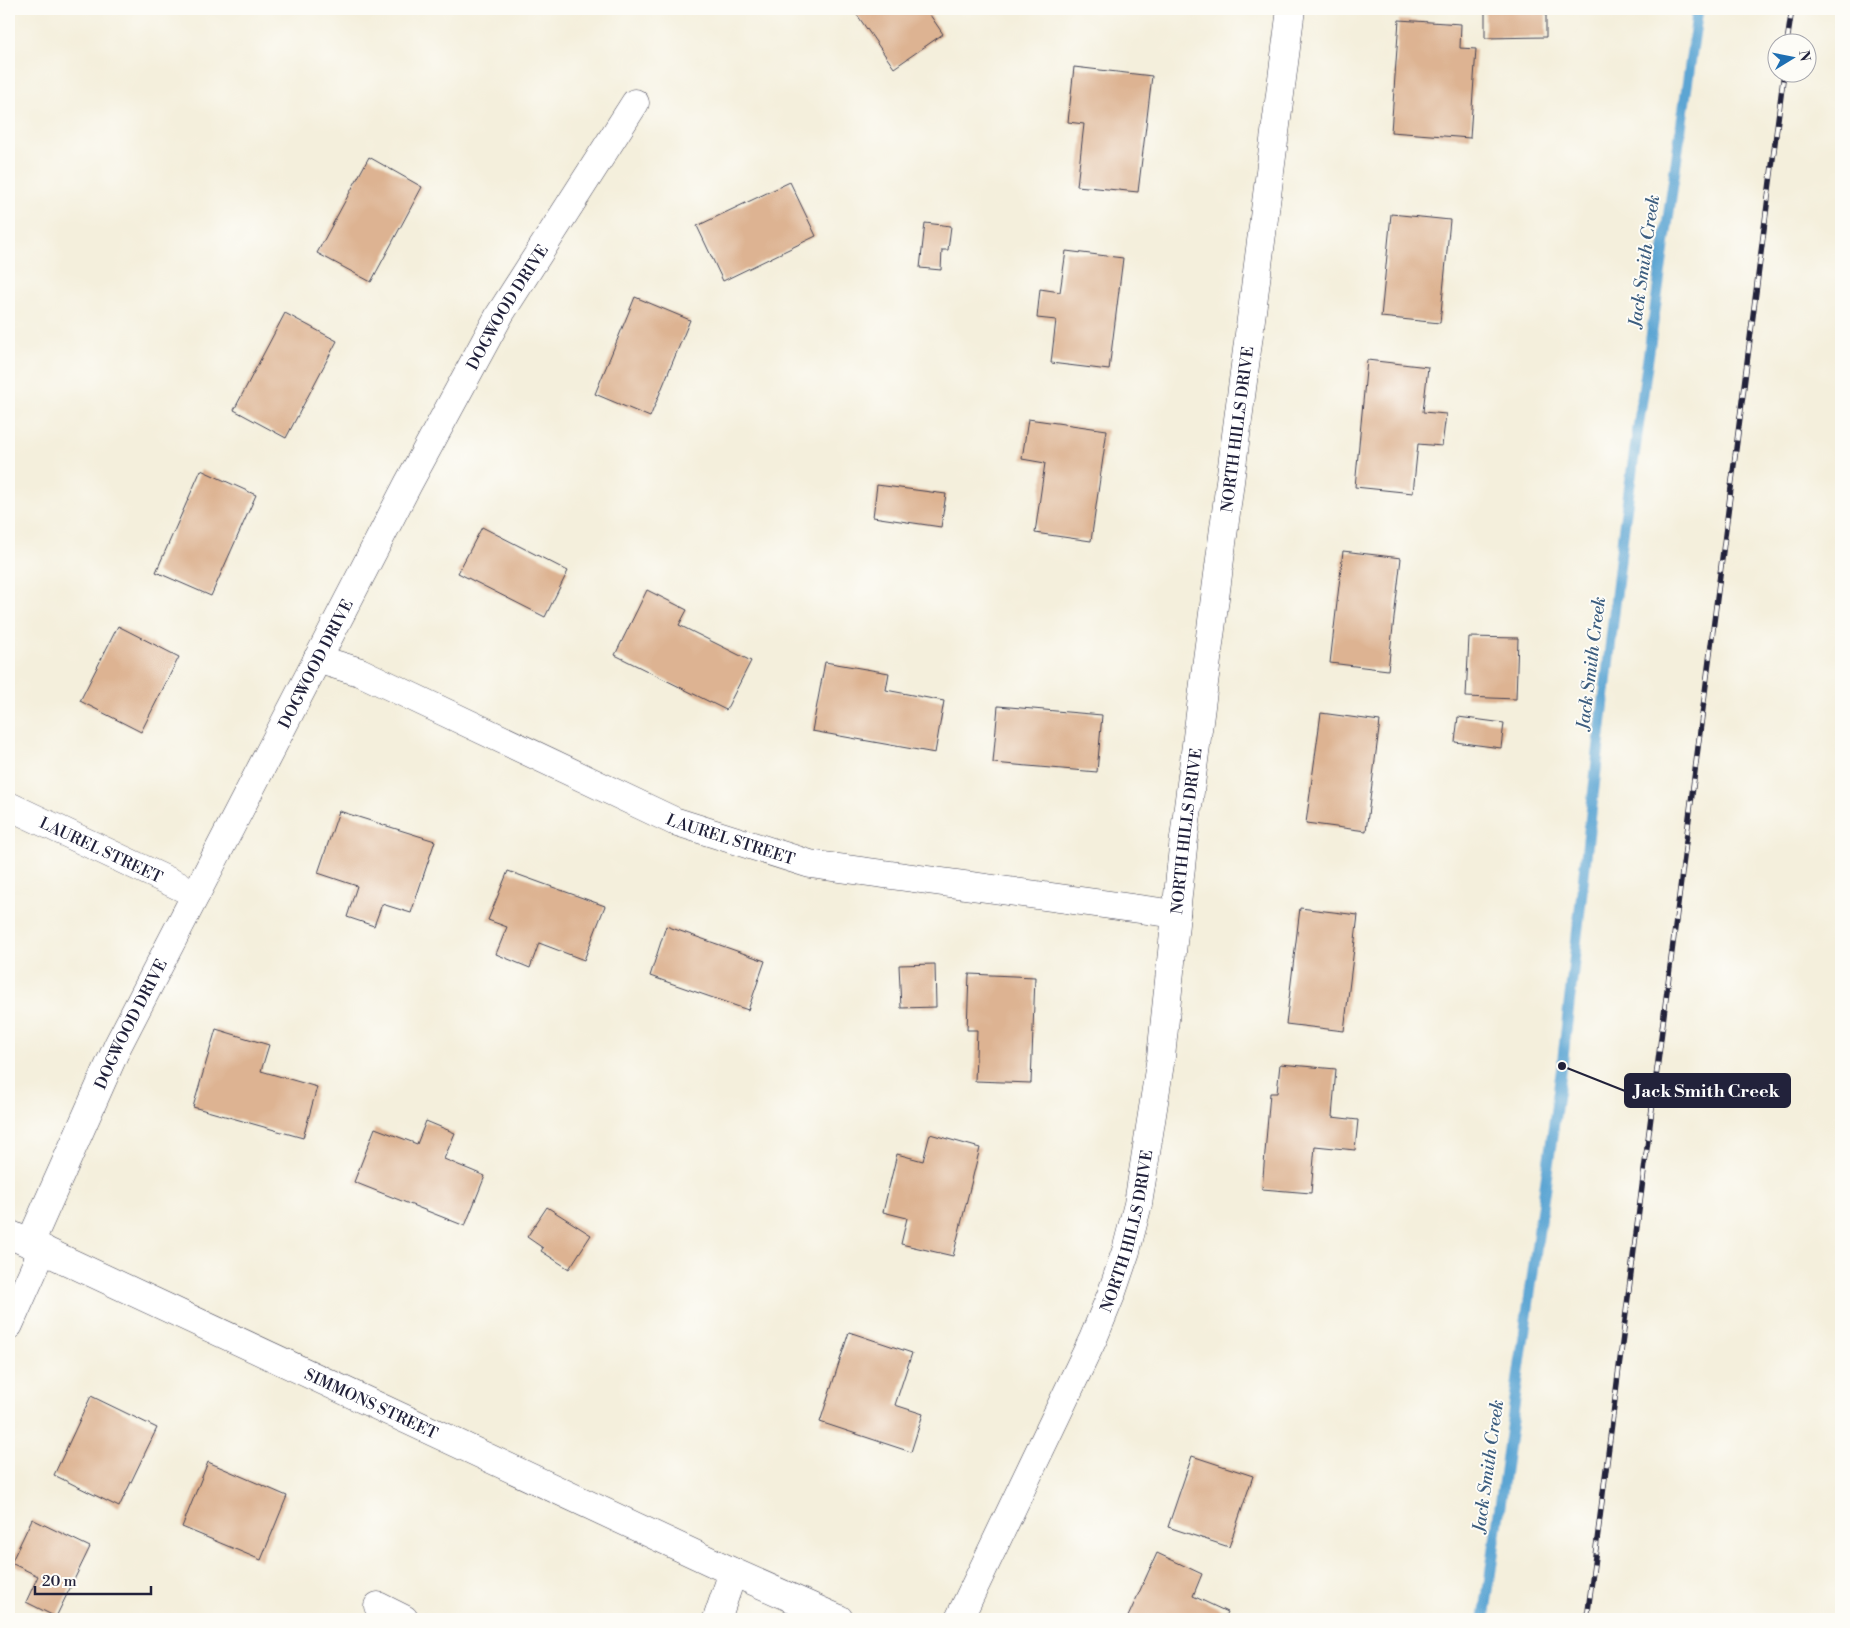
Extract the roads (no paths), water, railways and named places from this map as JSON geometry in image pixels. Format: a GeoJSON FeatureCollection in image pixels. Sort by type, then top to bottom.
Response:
{"type":"FeatureCollection","features":[{"type":"Feature","properties":{"kind":"street","name":"NORTH HILLS DRIVE"},"geometry":{"type":"LineString","coordinates":[[959,1619],[1093,1339],[1126,1251],[1138,1204],[1161,1057],[1176,914],[1290,9]]}},
{"type":"Feature","properties":{"kind":"street","name":"DOGWOOD DRIVE"},"geometry":{"type":"LineString","coordinates":[[9,1324],[27,1242],[118,1045],[408,484],[500,314],[635,103]]}},
{"type":"Feature","properties":{"kind":"street","name":"LAUREL STREET"},"geometry":{"type":"LineString","coordinates":[[318,659],[360,672],[674,821],[810,864],[1176,914]]}},
{"type":"Feature","properties":{"kind":"street","name":"LAUREL STREET"},"geometry":{"type":"LineString","coordinates":[[9,806],[196,894]]}},
{"type":"Feature","properties":{"kind":"street","name":"SIMMONS STREET"},"geometry":{"type":"LineString","coordinates":[[27,1242],[733,1572],[839,1619]]}},
{"type":"Feature","properties":{"kind":"street"},"geometry":{"type":"LineString","coordinates":[[717,1619],[733,1572]]}},
{"type":"Feature","properties":{"kind":"street"},"geometry":{"type":"LineString","coordinates":[[378,1606],[404,1619]]}},
{"type":"Feature","properties":{"kind":"waterway","name":"Jack Smith Creek"},"geometry":{"type":"LineString","coordinates":[[1484,1619],[1562,1066],[1624,526],[1698,9]]}},
{"type":"Feature","properties":{"kind":"railway"},"geometry":{"type":"LineString","coordinates":[[1789,32],[1792,9]]}},
{"type":"Feature","properties":{"kind":"railway"},"geometry":{"type":"LineString","coordinates":[[1587,1619],[1783,82]]}},
{"type":"Feature","properties":{"kind":"place","name":"Jack Smith Creek"},"geometry":{"type":"Point","coordinates":[1562,1066]}}]}
